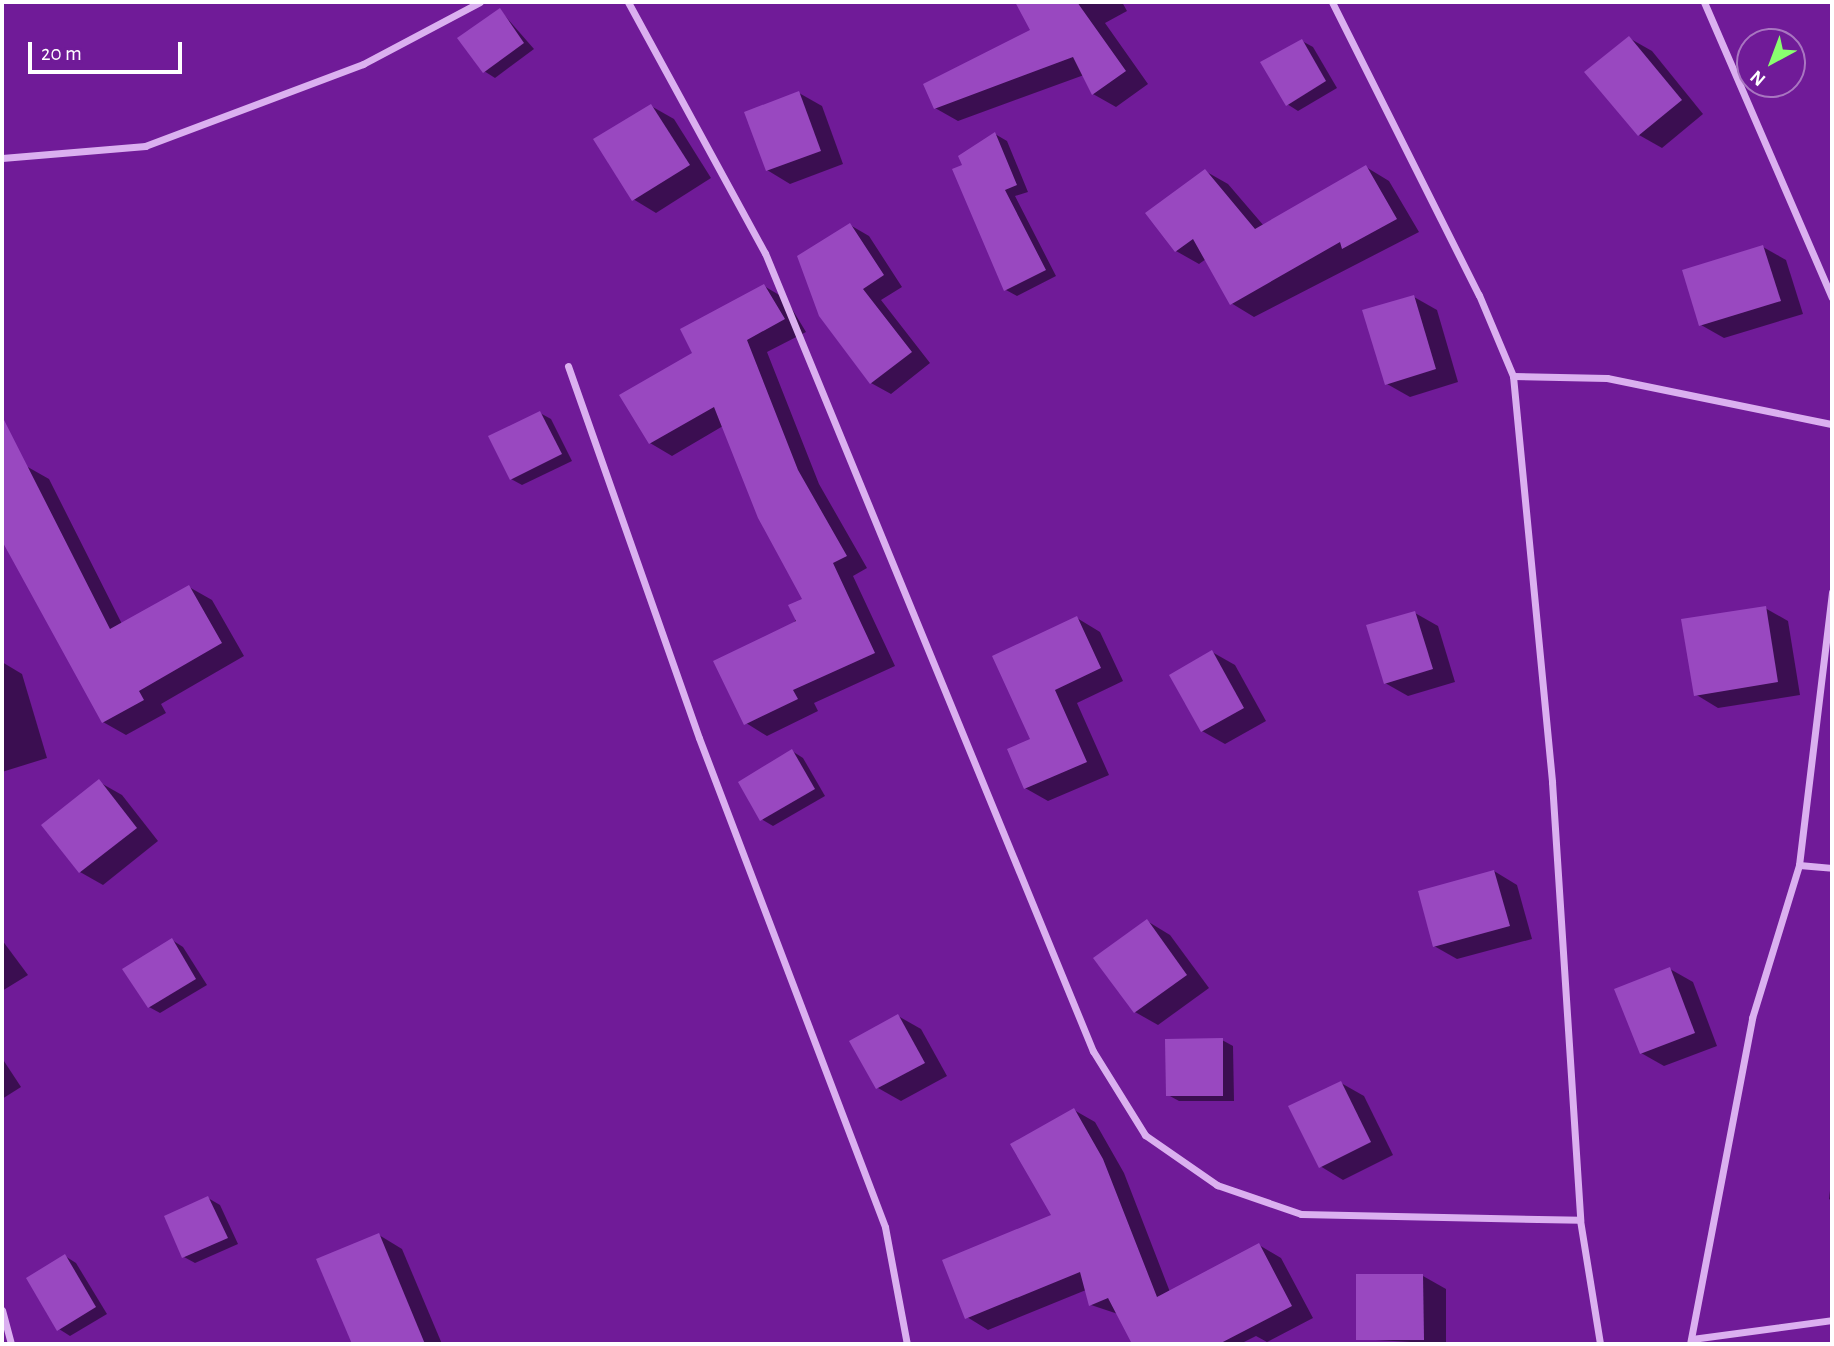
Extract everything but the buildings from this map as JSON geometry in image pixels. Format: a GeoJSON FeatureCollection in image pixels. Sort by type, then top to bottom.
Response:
{"type":"FeatureCollection","features":[{"type":"Feature","properties":{"kind":"street"},"geometry":{"type":"LineString","coordinates":[[2,158],[145,146],[363,64],[480,2]]}},
{"type":"Feature","properties":{"kind":"street"},"geometry":{"type":"LineString","coordinates":[[628,2],[765,253],[1093,1051],[1145,1135],[1217,1185],[1301,1214],[1580,1220]]}},
{"type":"Feature","properties":{"kind":"street"},"geometry":{"type":"LineString","coordinates":[[1332,2],[1479,295],[1513,376],[1552,782],[1580,1220],[1600,1344]]}},
{"type":"Feature","properties":{"kind":"street"},"geometry":{"type":"LineString","coordinates":[[1704,2],[1832,298]]}},
{"type":"Feature","properties":{"kind":"street"},"geometry":{"type":"LineString","coordinates":[[568,366],[699,738],[885,1227],[907,1344]]}},
{"type":"Feature","properties":{"kind":"street"},"geometry":{"type":"LineString","coordinates":[[1513,376],[1607,378],[1832,424]]}},
{"type":"Feature","properties":{"kind":"street"},"geometry":{"type":"LineString","coordinates":[[1832,592],[1799,865],[1752,1018],[1691,1342],[1832,1320]]}},
{"type":"Feature","properties":{"kind":"street"},"geometry":{"type":"LineString","coordinates":[[1799,865],[1832,868]]}},
{"type":"Feature","properties":{"kind":"street"},"geometry":{"type":"LineString","coordinates":[[2,1310],[12,1344]]}}]}
